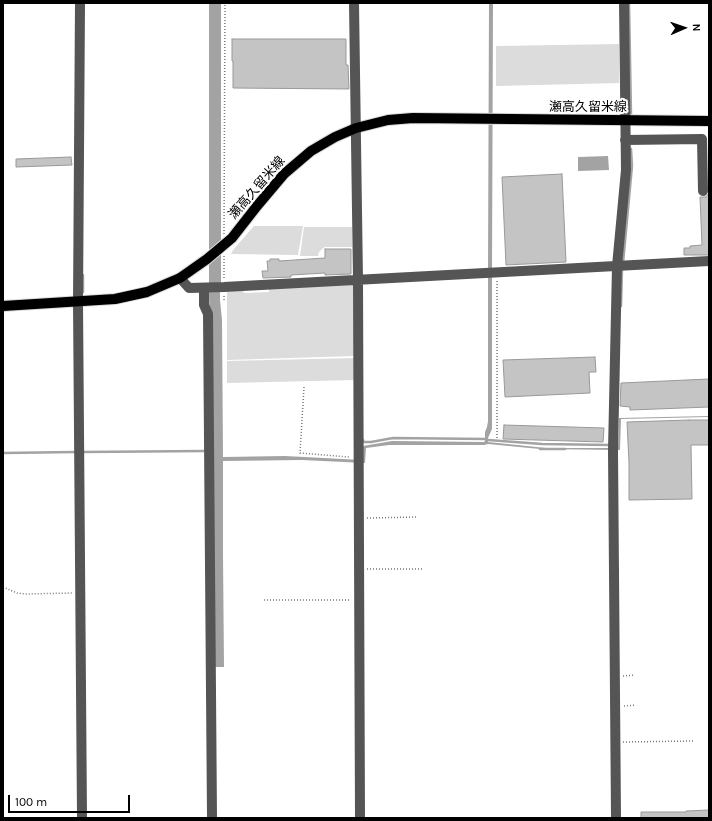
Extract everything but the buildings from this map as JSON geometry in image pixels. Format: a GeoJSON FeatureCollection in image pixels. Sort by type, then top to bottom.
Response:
{"type":"FeatureCollection","features":[{"type":"Feature","properties":{"kind":"main road","name":"瀬高久留米線"},"geometry":{"type":"LineString","coordinates":[[3,306],[115,299],[147,292],[180,278],[206,260],[232,238],[284,174],[311,151],[335,137],[356,128],[388,120],[413,118],[709,121]]}},
{"type":"Feature","properties":{"kind":"street"},"geometry":{"type":"LineString","coordinates":[[80,3],[78,302],[82,818]]}},
{"type":"Feature","properties":{"kind":"street"},"geometry":{"type":"LineString","coordinates":[[354,3],[358,280],[360,818]]}},
{"type":"Feature","properties":{"kind":"street"},"geometry":{"type":"LineString","coordinates":[[616,818],[613,450],[617,266],[626,170],[624,3]]}},
{"type":"Feature","properties":{"kind":"street"},"geometry":{"type":"LineString","coordinates":[[625,140],[704,137],[702,139],[705,187]]}},
{"type":"Feature","properties":{"kind":"street"},"geometry":{"type":"LineString","coordinates":[[180,278],[189,288],[204,288],[709,261]]}},
{"type":"Feature","properties":{"kind":"street"},"geometry":{"type":"LineString","coordinates":[[204,288],[204,305],[208,314],[212,818]]}},
{"type":"Feature","properties":{"kind":"path"},"geometry":{"type":"LineString","coordinates":[[224,3],[224,302]]}},
{"type":"Feature","properties":{"kind":"path"},"geometry":{"type":"LineString","coordinates":[[492,273],[497,438]]}},
{"type":"Feature","properties":{"kind":"path"},"geometry":{"type":"LineString","coordinates":[[304,387],[300,453],[359,457]]}},
{"type":"Feature","properties":{"kind":"path"},"geometry":{"type":"LineString","coordinates":[[359,518],[418,517]]}},
{"type":"Feature","properties":{"kind":"path"},"geometry":{"type":"LineString","coordinates":[[359,569],[422,569]]}},
{"type":"Feature","properties":{"kind":"path"},"geometry":{"type":"LineString","coordinates":[[3,587],[17,593],[25,594],[80,593]]}},
{"type":"Feature","properties":{"kind":"path"},"geometry":{"type":"LineString","coordinates":[[264,600],[359,600]]}},
{"type":"Feature","properties":{"kind":"path"},"geometry":{"type":"LineString","coordinates":[[615,676],[635,675]]}},
{"type":"Feature","properties":{"kind":"path"},"geometry":{"type":"LineString","coordinates":[[615,706],[636,705]]}},
{"type":"Feature","properties":{"kind":"path"},"geometry":{"type":"LineString","coordinates":[[615,742],[693,741]]}},
{"type":"Feature","properties":{"kind":"shaded area"},"geometry":{"type":"Polygon","coordinates":[[[209,3],[221,3],[221,283],[209,284],[209,3]]]}},
{"type":"Feature","properties":{"kind":"shaded area"},"geometry":{"type":"Polygon","coordinates":[[[489,3],[493,3],[492,270],[488,270],[489,3]]]}},
{"type":"Feature","properties":{"kind":"shaded area"},"geometry":{"type":"Polygon","coordinates":[[[619,44],[619,83],[496,86],[496,46],[619,44]]]}},
{"type":"Feature","properties":{"kind":"shaded area"},"geometry":{"type":"Polygon","coordinates":[[[608,156],[609,170],[578,171],[578,157],[608,156]]]}},
{"type":"Feature","properties":{"kind":"shaded area"},"geometry":{"type":"Polygon","coordinates":[[[254,226],[303,226],[298,255],[231,254],[254,226]]]}},
{"type":"Feature","properties":{"kind":"shaded area"},"geometry":{"type":"Polygon","coordinates":[[[304,227],[352,227],[352,247],[325,247],[319,252],[318,256],[300,256],[304,227]]]}},
{"type":"Feature","properties":{"kind":"shaded area"},"geometry":{"type":"Polygon","coordinates":[[[488,276],[492,276],[492,429],[488,442],[546,448],[617,448],[619,418],[709,417],[621,419],[620,450],[540,449],[488,444],[389,445],[366,448],[365,463],[302,460],[223,461],[224,667],[215,667],[209,292],[220,290],[222,320],[223,457],[285,456],[362,460],[363,446],[392,441],[485,441],[485,432],[488,421],[488,276]]]}},
{"type":"Feature","properties":{"kind":"shaded area"},"geometry":{"type":"Polygon","coordinates":[[[354,284],[355,356],[227,360],[227,290],[241,290],[245,293],[269,292],[269,288],[354,284]]]}},
{"type":"Feature","properties":{"kind":"shaded area"},"geometry":{"type":"Polygon","coordinates":[[[355,358],[355,380],[227,383],[227,361],[355,358]]]}},
{"type":"Feature","properties":{"kind":"waterway"},"geometry":{"type":"LineString","coordinates":[[629,3],[631,115]]}},
{"type":"Feature","properties":{"kind":"waterway"},"geometry":{"type":"LineString","coordinates":[[623,263],[632,166],[631,149]]}},
{"type":"Feature","properties":{"kind":"waterway"},"geometry":{"type":"LineString","coordinates":[[621,306],[622,269]]}},
{"type":"Feature","properties":{"kind":"waterway"},"geometry":{"type":"LineString","coordinates":[[83,275],[83,292]]}},
{"type":"Feature","properties":{"kind":"waterway"},"geometry":{"type":"LineString","coordinates":[[363,440],[363,442],[371,442],[393,438],[485,439]]}},
{"type":"Feature","properties":{"kind":"waterway"},"geometry":{"type":"LineString","coordinates":[[488,440],[542,444],[610,445]]}},
{"type":"Feature","properties":{"kind":"waterway"},"geometry":{"type":"LineString","coordinates":[[540,449],[565,449]]}},
{"type":"Feature","properties":{"kind":"waterway"},"geometry":{"type":"LineString","coordinates":[[81,452],[206,451]]}},
{"type":"Feature","properties":{"kind":"waterway"},"geometry":{"type":"LineString","coordinates":[[3,453],[76,452]]}}]}
